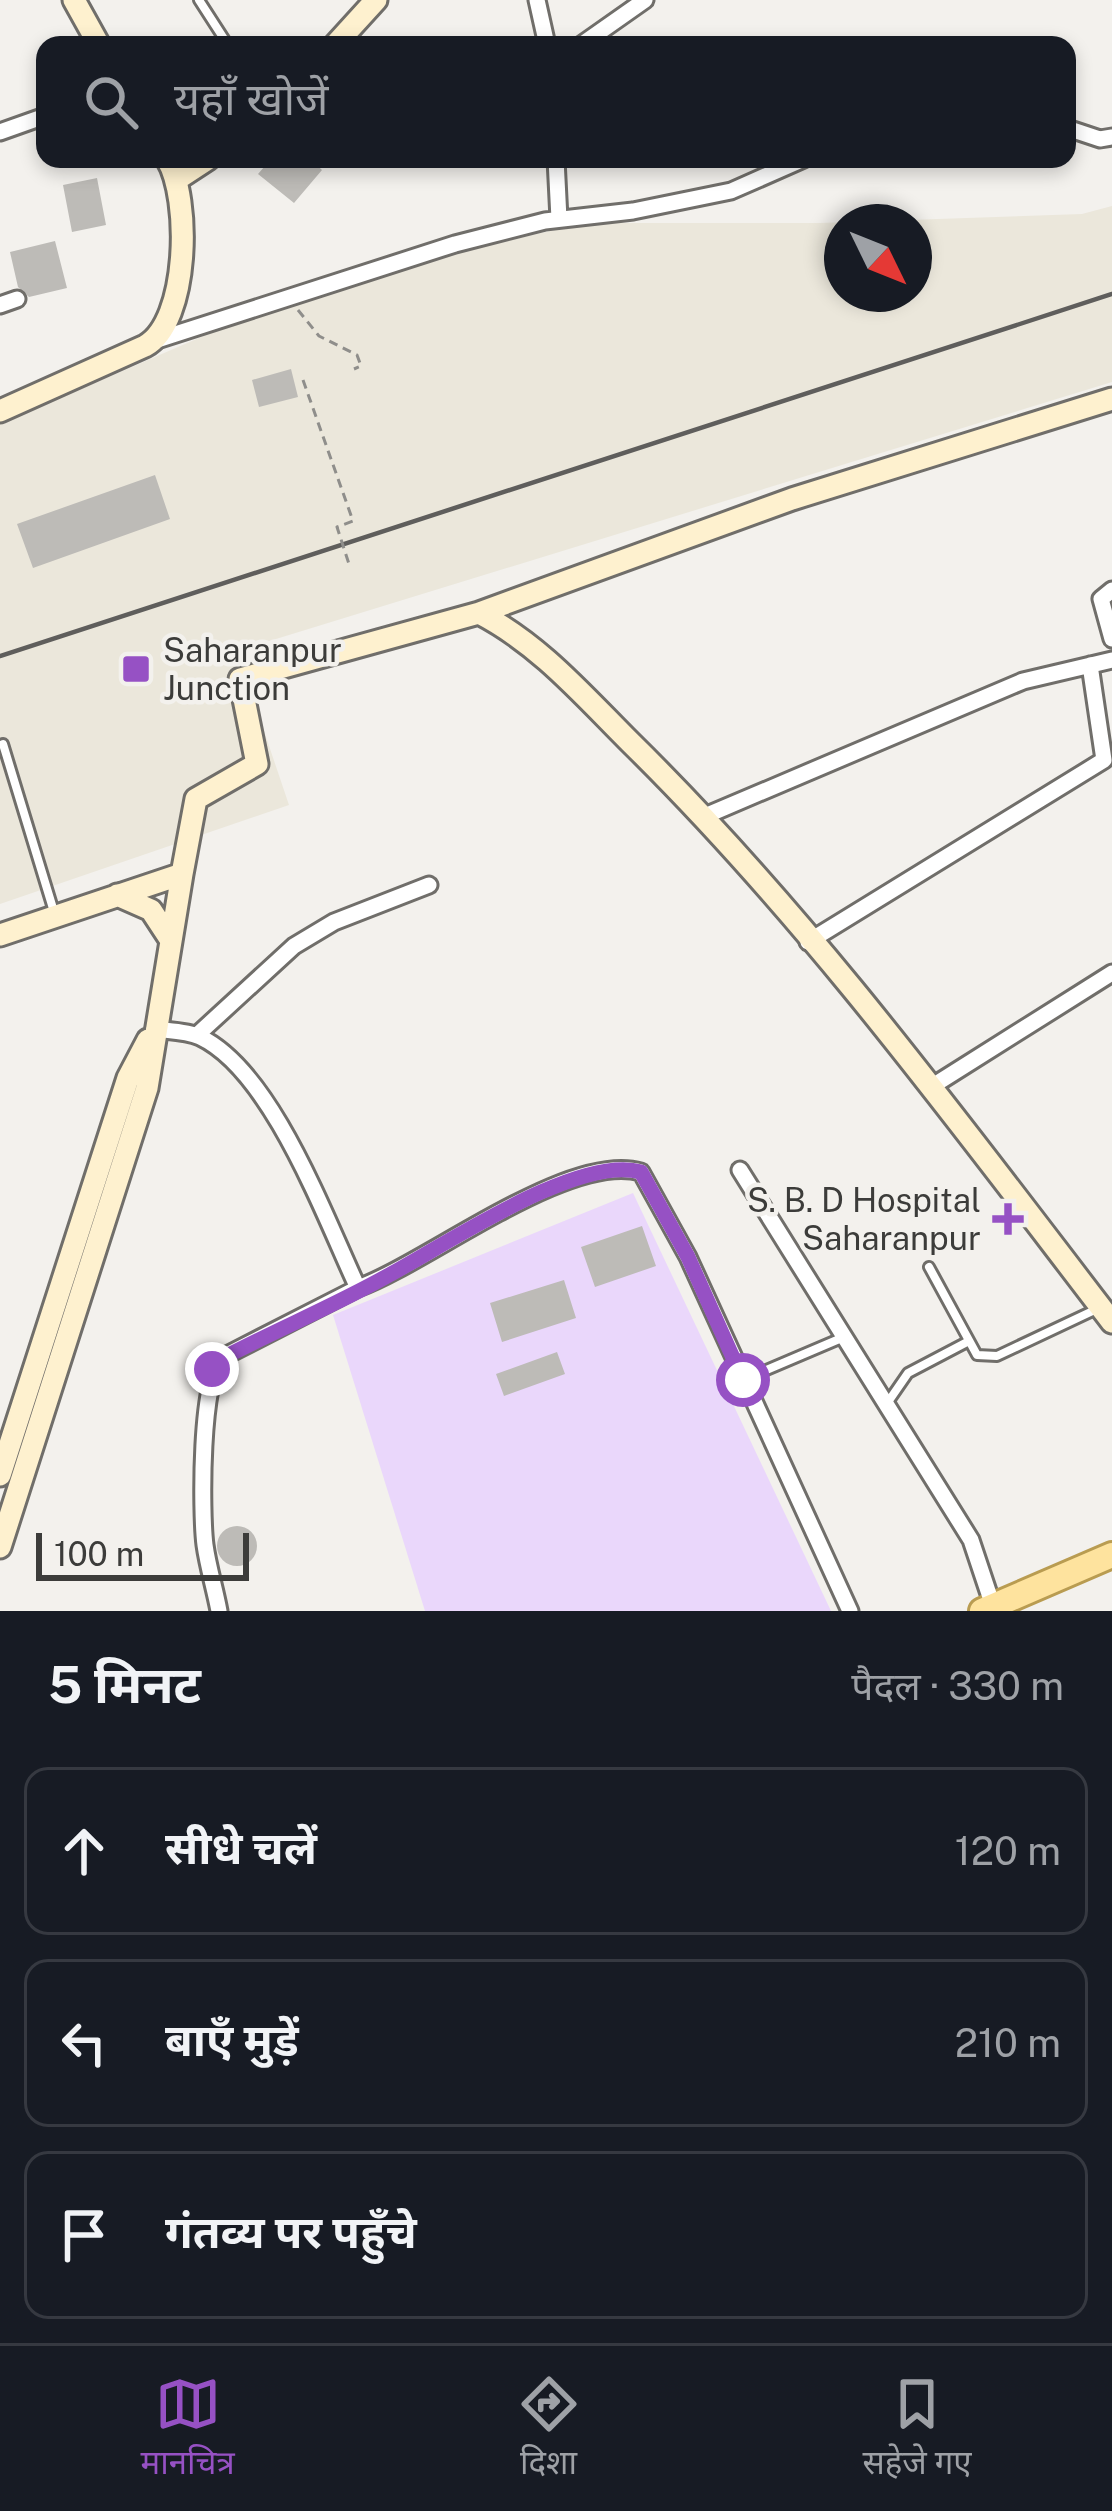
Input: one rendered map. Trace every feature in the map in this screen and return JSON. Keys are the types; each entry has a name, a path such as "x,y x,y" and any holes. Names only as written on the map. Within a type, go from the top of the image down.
{"main road":[{"path":"988,1609 1112,1556"},
{"path":"1021,1611 1112,1573"}],"street":[{"path":"74,0 94,36"},
{"path":"343,36 376,0"},
{"path":"537,0 545,36"},
{"path":"594,36 645,0"},
{"path":"0,133 36,119"},
{"path":"1076,130 1112,137"},
{"path":"557,168 560,219"},
{"path":"0,411 157,340 455,244 560,219 633,211 731,191 783,168"},
{"path":"157,340 175,305 181,237 173,169"},
{"path":"0,1547 140,1110 196,799 257,764 240,679 479,613 792,499 1112,399"},
{"path":"1112,590 1101,599 1112,639"},
{"path":"479,613 526,639 705,815 932,1087 1106,1315"},
{"path":"705,815 1023,681 1112,659"},
{"path":"808,942 1104,760 1090,665"},
{"path":"0,935 182,874"},
{"path":"197,1035 295,946 334,922 429,885"},
{"path":"117,896 151,910 170,940"},
{"path":"932,1087 1112,973"},
{"path":"154,1029 197,1035 230,1057 265,1103 358,1288"},
{"path":"0,1475 128,1078 154,1029"},
{"path":"220,1611 204,1540 203,1456 212,1369 223,1358 385,1278 490,1215 618,1165 641,1172 688,1257 850,1611"},
{"path":"740,1170 970,1540 988,1609"}],"lane":[{"path":"199,0 222,36"},
{"path":"3,744 56,916"},
{"path":"929,1267 977,1355 997,1356 1106,1315"},
{"path":"743,1380 844,1337"},
{"path":"888,1402 908,1373 970,1341"}],"path":[{"path":"295,296 301,320 319,336 357,355 361,366 354,369"},
{"path":"303,380 353,521 337,527 350,564"}],"shaded area":[{"path":"1112,206 1112,382 237,651 289,805 0,904 0,424 208,334 464,251 584,223 824,222 824,312 932,312 932,219 1082,214"},
{"path":"633,1193 831,1611 425,1611 333,1315"}],"building":[{"path":"263,168 322,170 294,203 258,174"},
{"path":"97,178 106,225 72,232 63,185"},
{"path":"55,241 67,288 29,297 18,287 10,252"},
{"path":"291,369 298,397 259,407 252,380"},
{"path":"155,475 170,519 33,568 17,524"},
{"path":"642,1226 656,1266 595,1287 581,1247"},
{"path":"564,1280 576,1318 502,1342 490,1303"},
{"path":"557,1352 565,1374 504,1396 496,1374"},
{"path":"237,1526 251,1532 257,1546 251,1560 237,1566 223,1560 217,1546 223,1532"}],"railway":[{"path":"0,656 1112,294"}],"place":[{"name":"Saharanpur Junction","path":"136,669"},
{"name":"S. B. D Hospital Saharanpur","path":"1008,1219"}],"route":[{"path":"212,1369 223,1358 385,1278 490,1215 618,1165 641,1172 688,1257 743,1380"}]}
